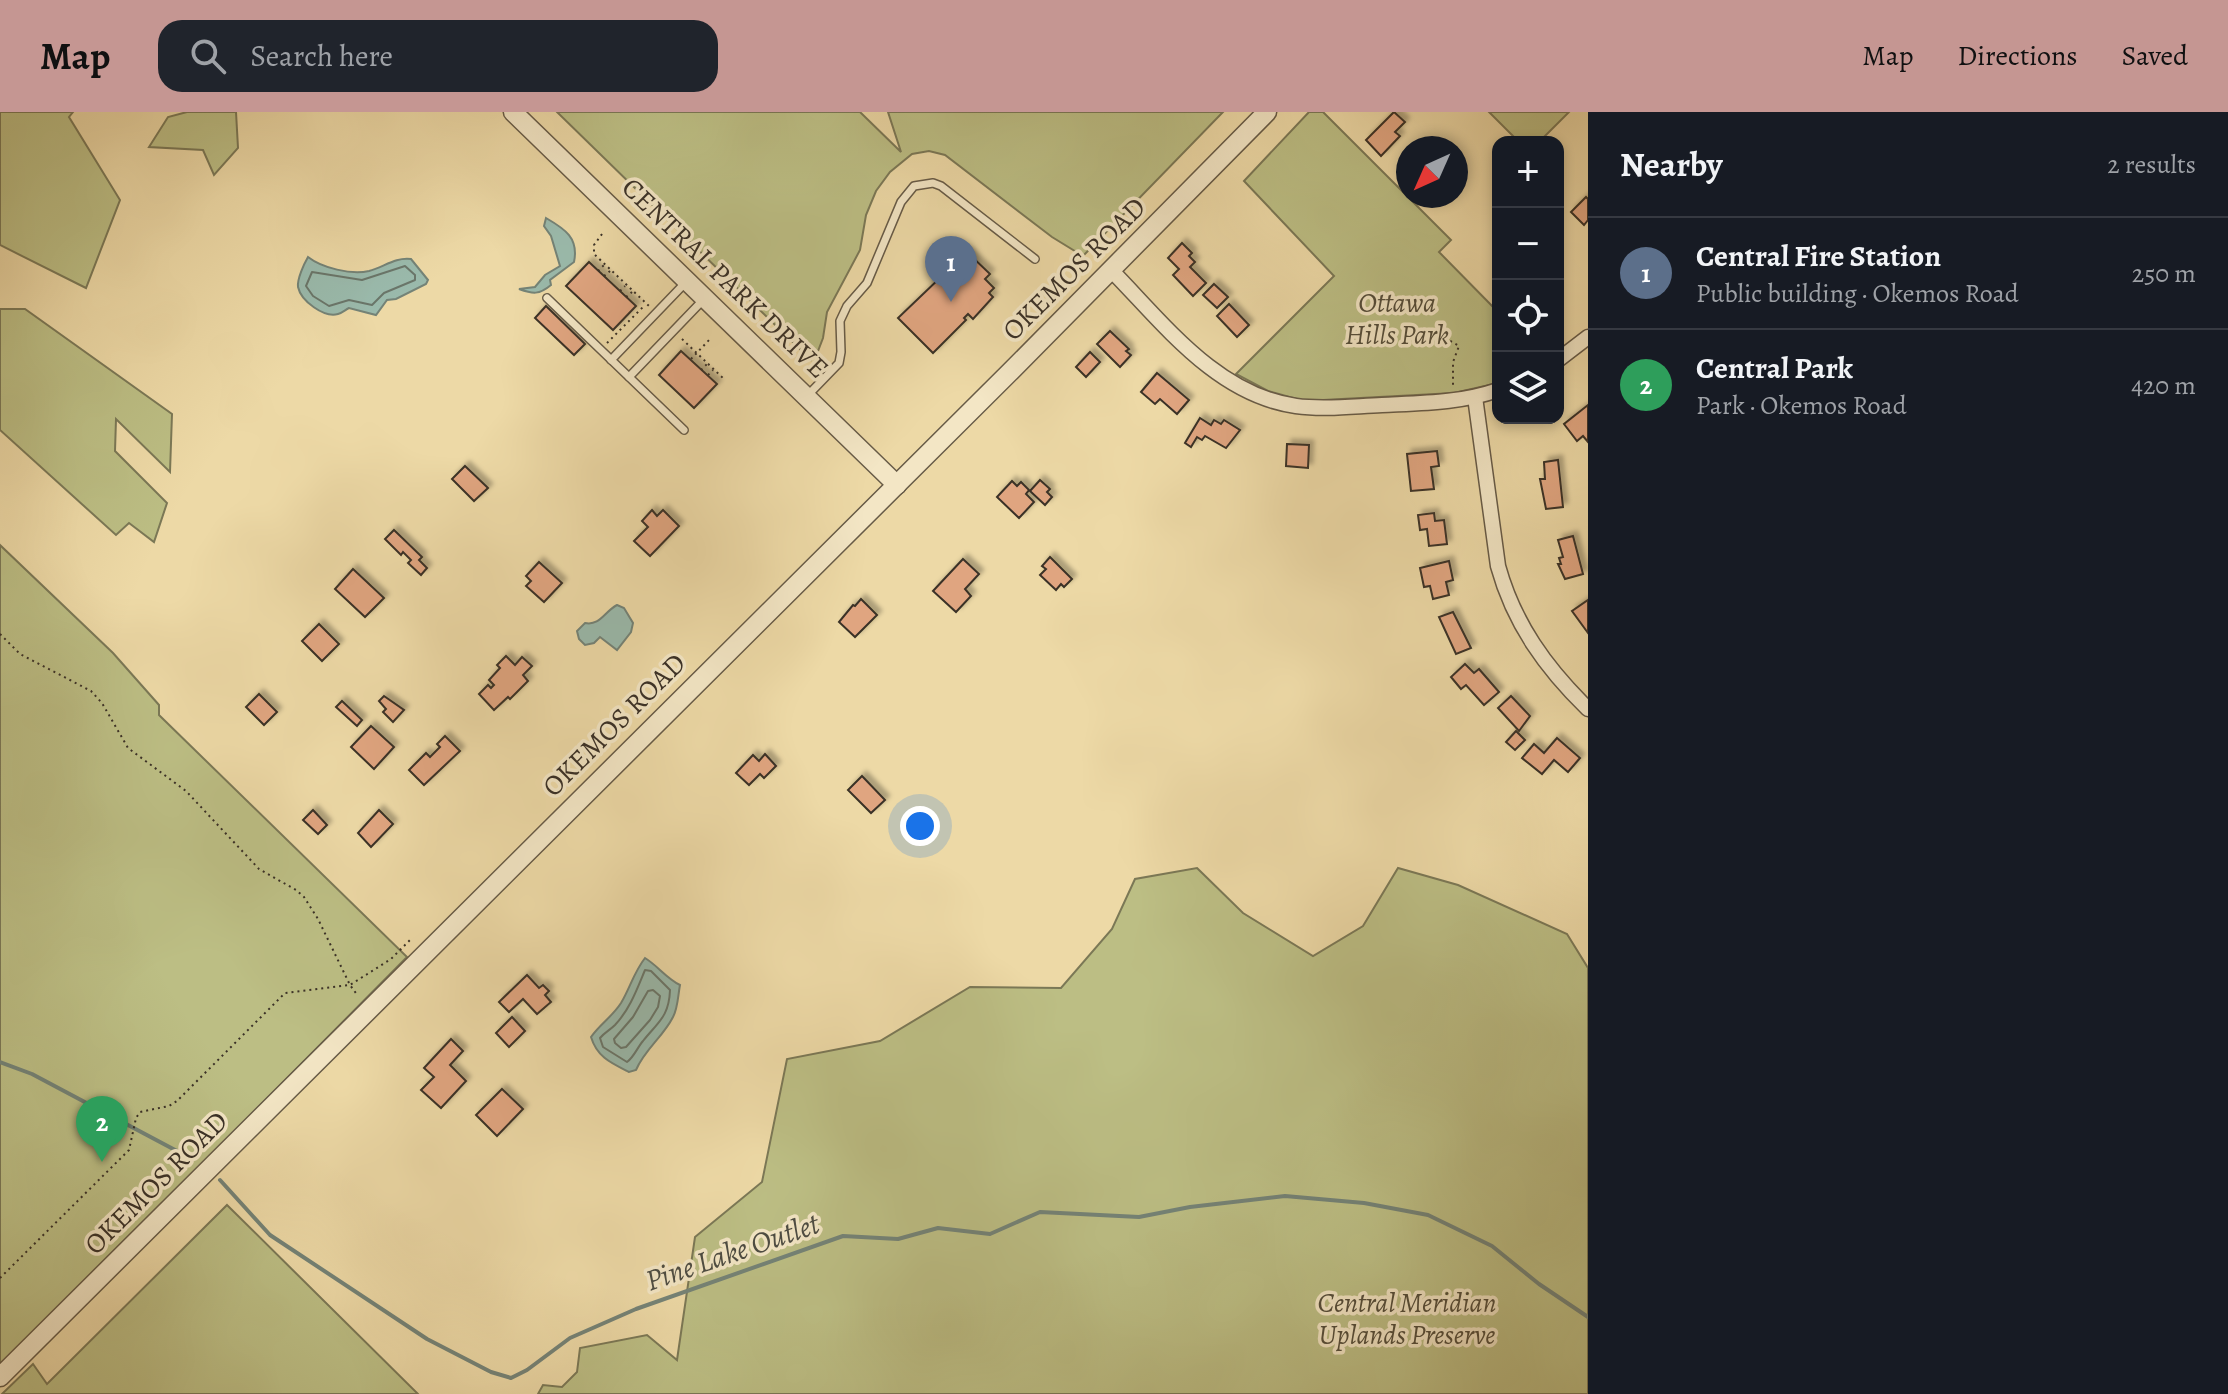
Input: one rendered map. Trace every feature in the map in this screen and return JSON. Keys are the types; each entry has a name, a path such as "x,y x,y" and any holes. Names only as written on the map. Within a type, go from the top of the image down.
{"street":[{"name":"CENTRAL PARK DRIVE","path":"513,112 897,485"},
{"name":"OKEMOS ROAD","path":"0,1377 1112,271 1267,112"},
{"path":"1112,271 1198,358 1237,385 1261,397 1300,407 1454,400 1492,392"},
{"path":"1564,355 1588,337"},
{"path":"1475,397 1503,587 1532,644 1588,709"}],"lane":[{"path":"806,397 839,363 840,321 847,306 867,283 901,202 914,186 933,183 941,186 1035,259"},
{"path":"611,360 687,281"},
{"path":"547,298 684,430"},
{"path":"629,377 705,298"}],"path":[{"path":"598,271 604,264"},
{"path":"604,276 610,270"},
{"path":"620,291 626,285"},
{"path":"626,297 633,291"},
{"path":"601,350 646,304"},
{"path":"691,359 711,338"},
{"path":"1445,338 1459,346 1453,362 1454,400"},
{"path":"701,370 708,363"},
{"path":"708,375 714,369"},
{"path":"0,634 20,654 91,691 102,703 128,748 186,791 259,869 304,897 350,985 369,1010"},
{"path":"0,1278 132,1146 136,1118 140,1112 169,1106 177,1101 285,993 350,985 391,959 411,939"},
{"path":"95,1175 99,1180"}],"green space":[{"path":"0,112 73,112 69,117 120,200 86,288 0,245"},
{"path":"187,112 236,112 238,148 214,175 203,150 149,147 168,117"},
{"path":"557,112 860,112 901,152 888,112 1223,112 1083,256 1052,237 945,155 929,151 912,154 890,172 876,191 866,215 860,250 827,312 823,338 811,360"},
{"name":"Ottawa Hills Park","path":"1309,112 1323,112 1396,185 1396,208 1419,208 1451,240 1439,252 1492,306 1492,384 1454,393 1304,401 1268,391 1236,374 1334,276 1244,181"},
{"path":"1489,112 1569,112 1545,136 1513,136"},
{"path":"0,309 25,309 172,414 170,472 116,419 115,451 167,503 154,542 129,523 116,535 0,430"},
{"path":"0,545 113,653 159,705 159,715 407,957 0,1368"},
{"name":"Central Meridian Uplands Preserve","path":"1197,868 1243,913 1313,956 1363,926 1398,868 1458,885 1567,934 1588,968 1588,1394 538,1394 543,1385 562,1387 577,1372 580,1348 647,1335 677,1360 695,1237 762,1182 787,1059 880,1041 970,987 1061,988 1112,929 1135,879"},
{"path":"227,1205 418,1394 2,1394 33,1364 47,1384"}],"water":[{"path":"546,218 569,235 574,247 574,262 550,280 551,285 547,288 536,293 528,292 519,289 535,287 545,275 560,266 551,236 544,226"},
{"path":"308,257 329,267 354,272 411,259 428,280 426,284 396,299 387,300 376,315 349,308 332,315 308,303 300,292 300,276"},
{"path":"617,605 624,608 633,623 631,632 617,650 600,637 594,643 585,645 577,631"},
{"path":"645,958 680,985 676,1010 669,1024 636,1070 629,1072 601,1054 591,1037 621,1003"}],"building":[{"path":"1394,112 1405,122 1395,132 1400,136 1396,136 1396,140 1381,156 1366,140"},
{"path":"1586,197 1588,220 1584,225 1571,212"},
{"path":"1182,243 1192,253 1189,256 1195,262 1190,267 1206,283 1193,296 1173,275 1179,269 1168,258"},
{"path":"967,252 990,274 985,279 994,288 989,293 993,297 973,319 968,314 964,318 966,320 933,353 898,318"},
{"path":"589,262 636,306 613,330 566,286"},
{"path":"1214,284 1228,297 1217,308 1203,295"},
{"path":"1229,304 1249,325 1237,337 1217,316"},
{"path":"546,306 585,344 574,355 535,318"},
{"path":"1110,331 1129,349 1126,351 1131,355 1120,367 1097,344"},
{"path":"681,351 717,384 694,408 659,375"},
{"path":"1090,352 1100,362 1086,377 1076,367"},
{"path":"1157,373 1189,400 1177,414 1160,399 1155,404 1141,392"},
{"path":"1588,405 1588,442 1583,436 1577,441 1564,424"},
{"path":"1200,418 1211,425 1214,420 1221,424 1224,420 1240,430 1226,448 1205,436 1202,440 1197,437 1191,447 1185,443"},
{"path":"1287,444 1309,445 1308,468 1286,466"},
{"path":"1437,451 1439,466 1431,467 1434,489 1411,491 1407,454"},
{"path":"1558,460 1563,507 1546,509 1540,479 1545,479 1544,462"},
{"path":"465,466 488,488 474,501 452,479"},
{"path":"1040,480 1050,489 1047,492 1052,497 1045,505 1030,491"},
{"path":"1012,481 1017,486 1021,482 1034,502 1019,518 997,497"},
{"path":"652,510 657,516 663,510 679,526 650,556 634,541 648,527 642,521"},
{"path":"1434,513 1435,521 1444,520 1447,544 1429,546 1427,529 1420,530 1418,515"},
{"path":"394,530 422,557 419,560 427,568 421,575 408,563 411,560 403,552 401,555 385,539"},
{"path":"1573,536 1583,574 1565,579 1558,564 1561,564 1559,558 1563,557 1558,540"},
{"path":"1050,557 1072,579 1056,590 1040,575 1046,569 1042,566"},
{"path":"963,559 979,574 965,589 971,596 956,612 933,591"},
{"path":"1449,561 1453,580 1446,582 1449,595 1433,599 1430,586 1424,587 1420,568"},
{"path":"539,562 562,583 544,602 526,586 531,581 526,576"},
{"path":"353,569 384,598 365,617 335,589"},
{"path":"861,599 877,615 855,637 839,622"},
{"path":"1588,600 1588,633 1572,611"},
{"path":"1453,612 1471,648 1456,654 1439,617"},
{"path":"319,624 339,644 322,661 302,641"},
{"path":"506,656 515,665 522,657 532,666 523,675 528,681 494,710 479,694 488,685 491,688 494,685 489,680"},
{"path":"1465,664 1474,673 1479,669 1499,692 1484,705 1466,685 1461,689 1451,677"},
{"path":"259,694 277,712 264,725 246,707"},
{"path":"384,696 404,710 393,722 383,712 386,709 379,701"},
{"path":"1511,696 1530,716 1519,731 1498,708"},
{"path":"342,701 362,720 357,726 336,707"},
{"path":"371,726 394,747 374,769 351,747"},
{"path":"1516,731 1525,740 1515,750 1506,742"},
{"path":"445,736 460,751 424,785 409,770 426,753 430,757"},
{"path":"1557,738 1580,758 1568,772 1554,760 1542,774 1522,758 1534,744 1544,753"},
{"path":"765,754 776,766 764,778 760,774 749,785 736,773 753,755 759,761"},
{"path":"862,776 885,800 871,813 848,790"},
{"path":"313,810 327,825 318,834 303,820"},
{"path":"379,810 393,824 371,847 358,833"},
{"path":"527,975 539,988 543,985 549,991 545,995 551,1002 537,1014 523,999 509,1012 499,1002"},
{"path":"512,1017 525,1031 509,1047 496,1033"},
{"path":"451,1039 463,1051 450,1065 466,1081 441,1108 421,1090 434,1077 424,1068"},
{"path":"502,1089 523,1109 497,1136 476,1115"}],"waterway":[{"name":"Pine Lake Outlet","path":"0,1062 32,1074 192,1159"},
{"name":"Pine Lake Outlet","path":"220,1180 270,1235 427,1339 491,1372 511,1378 570,1338 636,1309 843,1236 898,1239 938,1228 990,1234 1040,1212 1139,1217 1190,1207 1285,1196 1364,1203 1428,1215 1492,1246 1539,1284 1588,1317"}],"place":[{"name":"Central Fire Station","path":"951,302"},
{"name":"Central Park","path":"102,1162"}]}
